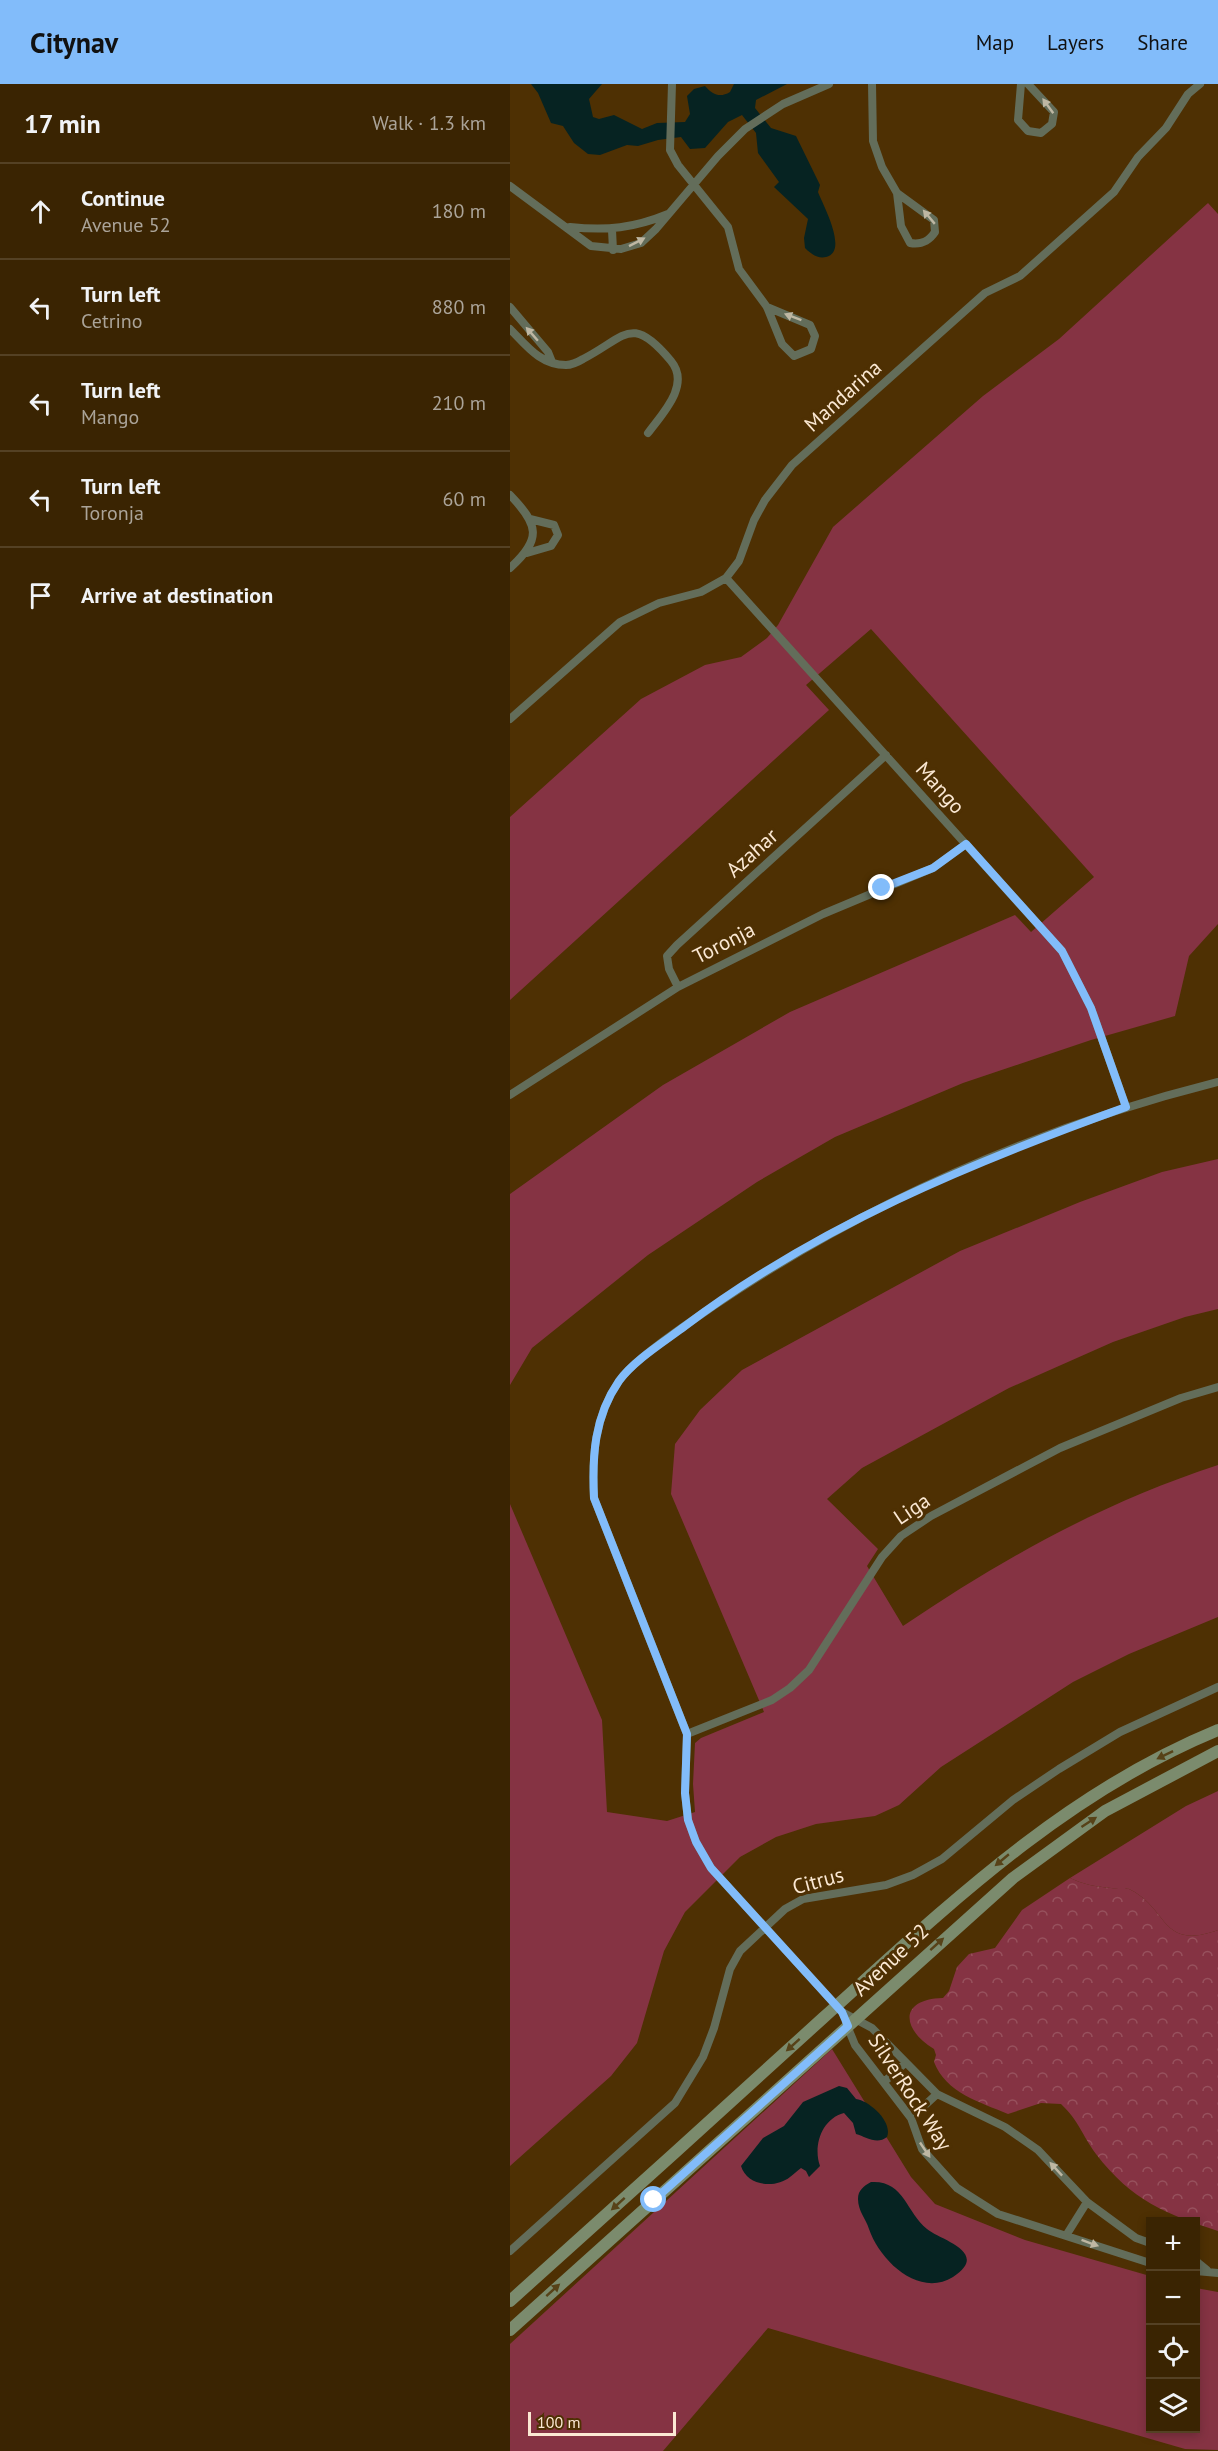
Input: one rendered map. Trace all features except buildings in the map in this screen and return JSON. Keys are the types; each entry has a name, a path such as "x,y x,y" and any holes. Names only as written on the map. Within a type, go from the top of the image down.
{"main road":[{"name":"Avenue 52","path":"510,2301 839,2009 970,1887 1047,1826 1150,1762 1218,1730"},
{"name":"Avenue 52","path":"510,2330 961,1923 1048,1850 1139,1791 1218,1751"}],"street":[{"path":"672,84 669,150 678,165 728,227 739,268 767,307 782,344 789,353 800,355 811,349 815,336 810,325 767,307"},
{"path":"510,186 591,246 613,250 641,243 670,213 718,156 748,126 765,114 828,84"},
{"path":"872,84 873,141 882,167 897,193 901,226 906,238 916,244 929,240 935,232 934,220 897,193"},
{"path":"1021,84 1018,120 1028,131 1041,133 1052,124 1054,112 1028,84"},
{"name":"Mandarina","path":"510,719 620,622 659,603 701,592 726,578 739,561 754,520 765,500 792,465 985,293 1020,276 1114,192 1138,157 1166,128 1188,94 1200,84"},
{"path":"567,227 612,230 642,224 670,213"},
{"path":"612,230 613,250"},
{"path":"510,307 548,352 552,362"},
{"path":"510,329 541,360 566,365 576,363 624,334 639,332 648,337 673,363 678,381 672,399 648,433"},
{"path":"510,495 530,519 533,534 532,544 527,553 510,568"},
{"path":"527,553 551,546 558,535 554,525 530,519"},
{"name":"Mango","path":"726,578 1062,951 1091,1008 1126,1107"},
{"name":"Azahar","path":"678,987 669,969 667,956 886,755"},
{"name":"Toronja","path":"510,1095 678,987 823,914 933,868 966,844"},
{"path":"687,1734 594,1498 592,1460 598,1422 619,1380 670,1338 750,1282 807,1246 886,1203 1015,1147 1126,1107 1218,1082"},
{"name":"Liga","path":"687,1734 772,1700 790,1688 809,1670 882,1557 901,1536 931,1516 1060,1448 1170,1402 1218,1387"},
{"name":"Citrus","path":"510,2251 675,2103 703,2057 714,2028 730,1969 740,1951 785,1909 803,1899 886,1885 913,1875 942,1859 1013,1800 1059,1769 1120,1732 1218,1687"},
{"name":"SilverRock Way","path":"687,1734 685,1793 688,1820 696,1842 711,1868 852,2023 872,2028 937,2094 1005,2127 1030,2145 1087,2202 1136,2238 1146,2242"},
{"name":"SilverRock Way","path":"852,2023 855,2045 884,2082 894,2100 910,2118 922,2149 957,2188 998,2214 1067,2234 1146,2262"},
{"path":"884,2082 905,2062"},
{"path":"910,2118 937,2094"},
{"path":"1067,2234 1087,2202"},
{"path":"1200,2264 1218,2273"},
{"path":"1200,2271 1208,2270"}],"green space":[{"path":"1208,203 1218,214 1218,924 1189,956 1175,1016 1091,1040 963,1083 835,1137 757,1182 648,1255 532,1348 510,1385 510,1194 663,1085 790,1012 1015,915 1031,932 1094,877 871,629 806,685 829,710 510,1000 510,817 641,699 705,665 741,657 767,638 778,625 833,527 983,396 1059,339"},
{"path":"1218,1159 1218,1309 1185,1317 1113,1342 1009,1388 862,1468 827,1499 878,1549 867,1566 903,1626 1016,1555 1055,1534 1134,1497 1218,1465 1218,1617 1129,1654 1073,1682 941,1767 899,1805 875,1816 816,1824 776,1837 740,1857 685,1912 664,1951 637,2043 611,2076 510,2166 510,1504 602,1720 607,1812 667,1821 695,1812 693,1784 695,1743 701,1738 764,1712 671,1494 675,1444 700,1410 742,1370 960,1251 1080,1202 1162,1172"},
{"path":"1218,1791 1218,1930 1199,1935 1185,1935 1167,1925 1152,1906 1129,1889 1095,1886 1070,1878 1186,1806"},
{"path":"1070,1878 1095,1886 1129,1889 1152,1906 1175,1931 1185,1935 1199,1935 1218,1930 1218,2231 1200,2224 1200,2217 1179,2217 1137,2195 1109,2170 1061,2104 1041,2103 1008,2114 965,2095 955,2089 939,2073 934,2062 936,2055 934,2049 915,2033 911,2024 912,2009 929,2000 943,1998 949,1991 957,1967 969,1954 995,1948 1022,1910"},
{"path":"832,2049 911,2177 935,2204 1025,2240 1146,2275 1146,2433 1200,2433 1200,2289 1218,2292 1218,2450 1185,2449 768,2328 663,2451 510,2451 510,2344"}],"water":[{"path":"531,84 602,84 589,99 593,117 599,119 614,115 642,129 657,123 685,122 690,114 687,96 694,89 705,86 711,92 720,95 730,92 734,84 787,84 756,100 755,108 771,128 796,136 820,185 818,192 835,238 832,253 826,257 820,257 805,248 804,238 808,219 774,187 779,182 758,153 756,133 742,115 728,122 705,148 690,149 681,137 638,146 627,145 600,155 588,154 574,143 563,126 551,123 538,93"},
{"path":"839,2086 847,2088 856,2099 868,2104 879,2113 887,2125 887,2137 875,2140 856,2134 853,2123 844,2113 836,2116 824,2127 818,2142 820,2166 809,2177 801,2168 784,2181 762,2184 744,2173 741,2166 763,2138 784,2126 803,2102"},
{"path":"871,2182 891,2186 904,2198 927,2229 959,2248 967,2260 963,2268 953,2277 940,2282 927,2283 902,2273 891,2264 874,2241 859,2207 859,2193"}],"route":[{"path":"654,2200 848,2026 842,2012 711,1868 696,1842 688,1820 685,1793 687,1734 594,1498 592,1460 598,1422 619,1380 650,1352 698,1316 807,1246 886,1203 1015,1147 1126,1107 1091,1008 1079,980 1062,951 966,844 933,868 882,888"}]}
